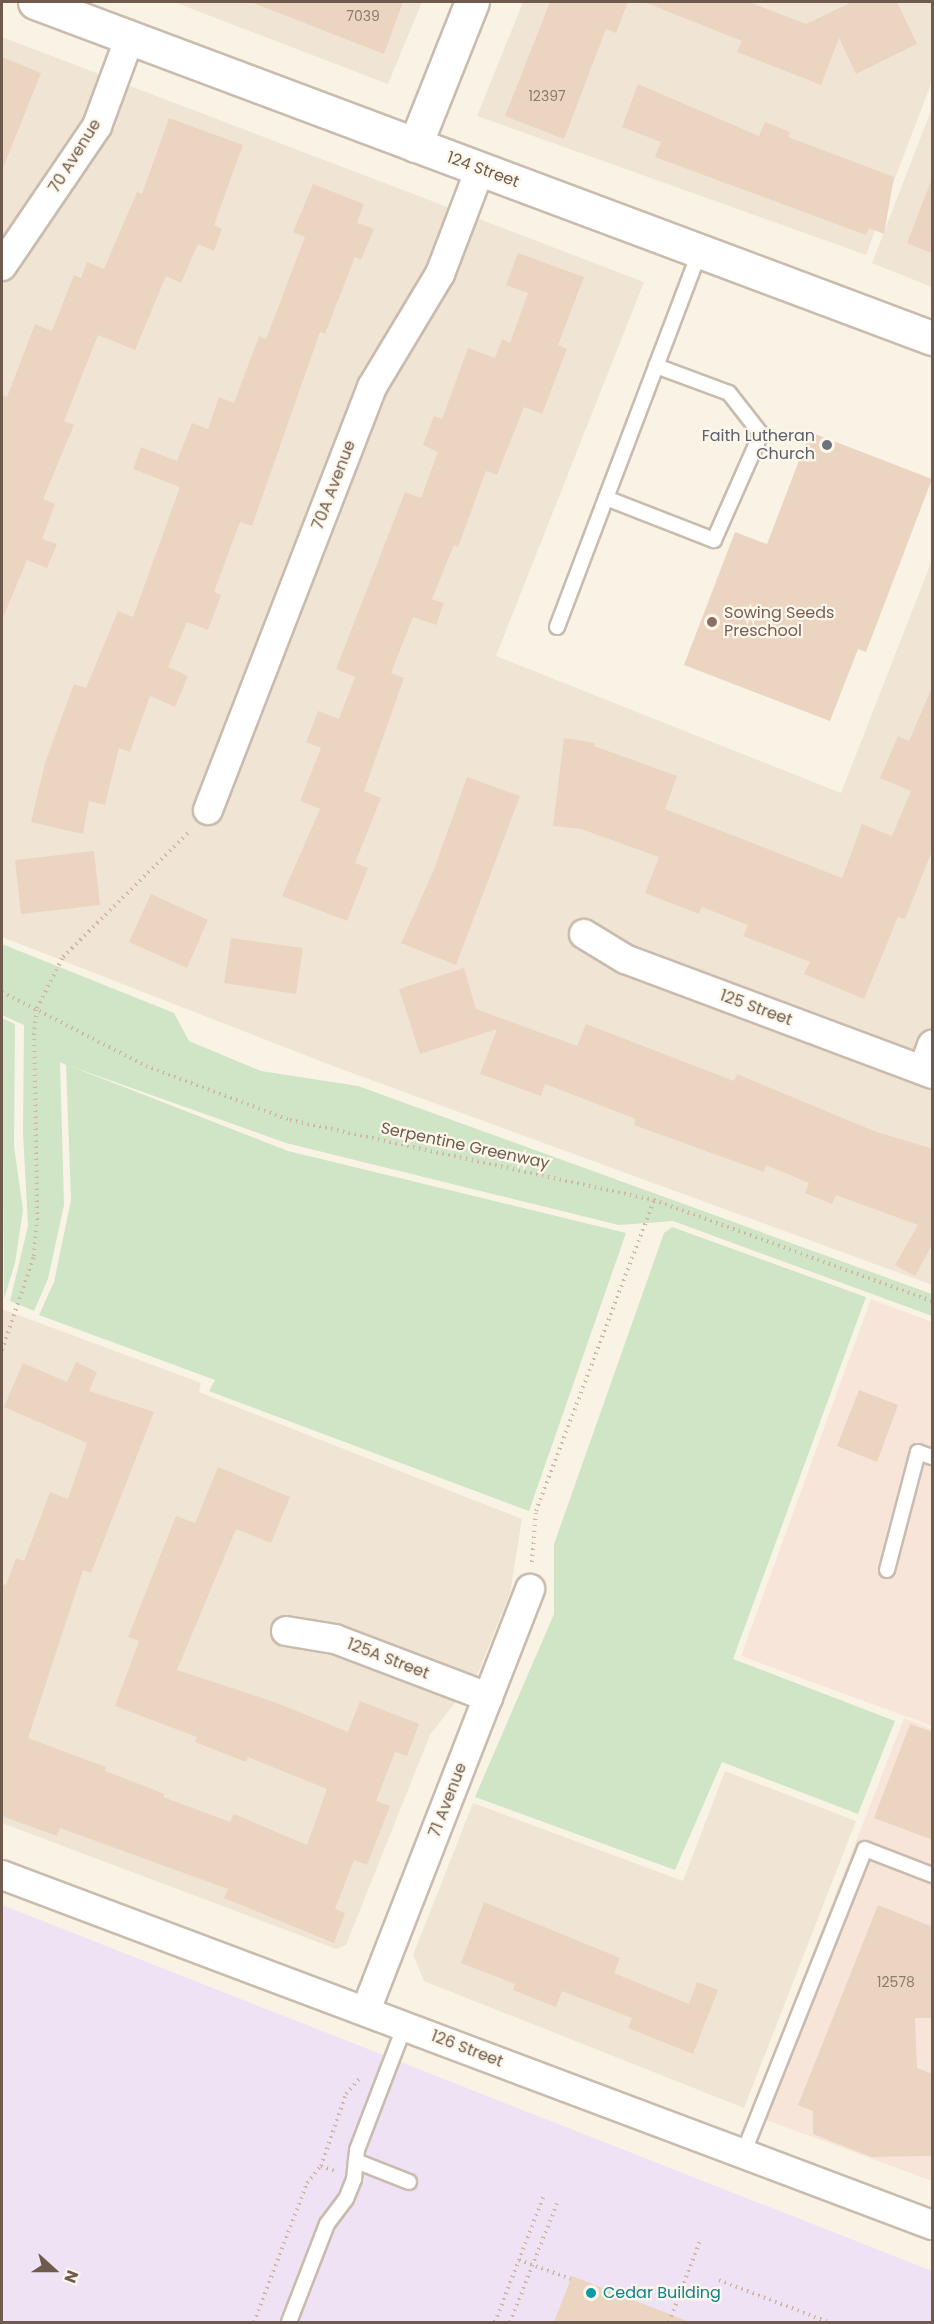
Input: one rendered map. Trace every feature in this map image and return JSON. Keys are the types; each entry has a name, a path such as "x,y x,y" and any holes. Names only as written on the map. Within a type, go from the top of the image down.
{"street":[{"name":"124 Street","path":"35,2 933,338"},
{"path":"415,145 472,2"},
{"name":"70 Avenue","path":"2,266 97,126 130,37"},
{"name":"70A Avenue","path":"208,810 372,387 440,274 480,169"},
{"name":"125 Street","path":"584,934 625,959 929,1063"},
{"name":"71 Avenue","path":"366,2010 530,1589"},
{"name":"125A Street","path":"286,1631 335,1639 488,1697"},
{"name":"126 Street","path":"2,1875 933,2225"}],"lane":[{"path":"557,627 700,251"},
{"path":"606,498 714,540 761,434 729,393 656,366"},
{"path":"887,1570 918,1452 933,1457"},
{"path":"743,2154 865,1849 933,1875"},
{"path":"289,2322 327,2224 346,2199 356,2161 405,2025"},
{"path":"356,2161 409,2182"}],"path":[{"path":"2,1350 34,1256 38,1220 34,1035 37,1008 63,957 171,854 208,810"},
{"name":"Serpentine Greenway","path":"2,992 146,1066 290,1120 654,1200 933,1301"},
{"path":"530,1589 536,1510 654,1200"},
{"path":"254,2322 307,2183 321,2166 346,2094 369,2069"},
{"path":"495,2322 544,2195"},
{"path":"510,2322 558,2201"},
{"path":"669,2322 701,2238"},
{"path":"519,2260 571,2279"},
{"path":"719,2280 828,2322"}],"shaded area":[{"path":"174,2 422,2 388,84"},
{"path":"523,2 932,2 932,81 866,255 477,116"},
{"path":"2,37 644,282 496,656 841,793 932,560 932,1285 333,1066 2,937"},
{"path":"932,108 932,287 872,263"},
{"path":"871,1299 932,1322 932,1726 741,1656"},
{"path":"2,1309 201,1383 199,1392 522,1519 510,1593 478,1673 430,1735 346,1945 336,1949 2,1823"},
{"path":"904,1718 932,1729 932,2181 750,2114"},
{"path":"725,1771 856,1821 744,2108 424,1981 413,1955 473,1803 683,1881"},
{"path":"2,1905 932,2271 932,2322 2,2322"}],"green space":[{"path":"2,944 174,1013 189,1041 261,1071 358,1086 932,1294 932,1316 673,1221 619,1225 286,1143 70,1066 288,1151 626,1233 529,1511 209,1391 215,1380 39,1315 54,1282 71,1200 66,1065 60,1062 64,1205 48,1279 34,1311 10,1301 28,1226 23,1133 24,1025 2,1015"},
{"path":"2,1018 15,1024 14,1146 23,1210 15,1263 4,1299"},
{"path":"672,1227 866,1297 733,1659 895,1721 858,1814 722,1762 675,1870 475,1797 554,1614 554,1544 664,1233"}],"building":[{"path":"251,2 403,2 384,54"},
{"path":"550,2 628,2 616,33 606,29 564,139 505,116"},
{"path":"644,2 749,2 806,24 852,2 897,2 917,44 856,74 839,38 821,85 737,52 742,41"},
{"path":"2,57 41,73 3,168 2,167"},
{"path":"638,84 759,136 765,122 790,132 788,137 894,177 884,234 869,228 866,235 655,157 661,142 622,127"},
{"path":"169,118 243,145 214,225 222,229 214,251 198,244 181,283 166,276 135,350 98,335 64,421 74,425 43,499 55,504 42,539 57,544 47,568 27,560 2,620 2,395 7,397 35,324 52,331 74,275 81,278 87,262 104,269 137,192 142,194"},
{"path":"931,181 933,182 933,254 907,243"},
{"path":"313,184 364,204 357,223 374,229 361,260 355,257 325,334 320,332 252,526 240,522 214,592 221,595 208,630 187,622 168,667 188,676 175,707 150,696 130,752 119,748 105,805 89,801 83,834 31,822 45,763 74,684 86,688 118,611 133,617 180,487 133,469 141,447 177,461 192,423 208,429 219,397 234,403 259,336 266,339 305,237 293,232"},
{"path":"518,253 584,277 558,345 567,349 542,414 524,407 497,475 486,471 458,547 454,545 432,599 444,603 436,625 413,617 391,673 404,678 364,791 381,798 355,863 368,868 347,921 282,896 320,809 300,801 321,748 306,742 318,711 339,719 355,677 336,669 405,492 421,498 438,452 423,445 434,416 442,419 468,348 495,358 502,339 510,343 528,293 506,285"},
{"path":"810,432 932,479 866,652 858,649 830,721 684,665 735,532 767,544"},
{"path":"933,685 933,848 905,919 898,917 864,999 804,974 810,962 743,936 748,925 702,907 699,914 645,893 659,857 581,829 553,826 564,738 595,743 594,746 677,776 665,809 842,878 862,824 892,836 911,791 880,778 898,736 909,741"},
{"path":"467,777 520,796 456,965 401,943 433,872"},
{"path":"94,851 100,905 21,914 15,860"},
{"path":"151,894 208,920 187,968 129,942"},
{"path":"231,938 303,948 296,994 224,983"},
{"path":"464,968 476,1009 577,1046 586,1024 734,1081 737,1074 874,1131 933,1149 933,1243 915,1276 895,1265 918,1225 836,1195 832,1204 805,1193 809,1183 766,1165 764,1172 634,1125 636,1119 545,1084 541,1096 480,1074 497,1029 420,1054 399,989"},
{"path":"76,1362 97,1372 89,1391 154,1412 91,1573 83,1570 28,1738 106,1767 105,1771 165,1794 163,1797 230,1822 234,1814 307,1845 327,1789 248,1757 246,1762 195,1742 197,1737 115,1706 139,1641 128,1637 176,1516 195,1523 218,1467 290,1497 271,1543 236,1529 177,1670 277,1703 348,1732 360,1701 419,1724 407,1756 395,1752 376,1801 390,1806 367,1865 354,1860 335,1909 345,1913 334,1943 224,1898 228,1889 60,1828 57,1836 2,1816 2,1584 6,1585 16,1558 24,1561 50,1492 68,1499 87,1443 4,1407 23,1363 67,1382"},
{"path":"859,1390 898,1405 877,1462 837,1446"},
{"path":"910,1724 933,1732 933,1840 874,1818"},
{"path":"484,1902 620,1958 614,1973 689,2004 697,1982 718,1990 693,2054 628,2028 632,2018 562,1991 556,2007 513,1990 515,1984 461,1963"},
{"path":"878,1905 933,1927 933,2018 915,2018 917,2068 933,2074 933,2156 871,2157 813,2134 813,2111 798,2105"},
{"name":"Cedar Building","path":"572,2276 687,2321 687,2322 554,2322"}],"place":[{"name":"Faith Lutheran Church","path":"827,445"},
{"name":"Sowing Seeds Preschool","path":"712,622"},
{"name":"Cedar Building","path":"591,2293"}]}
